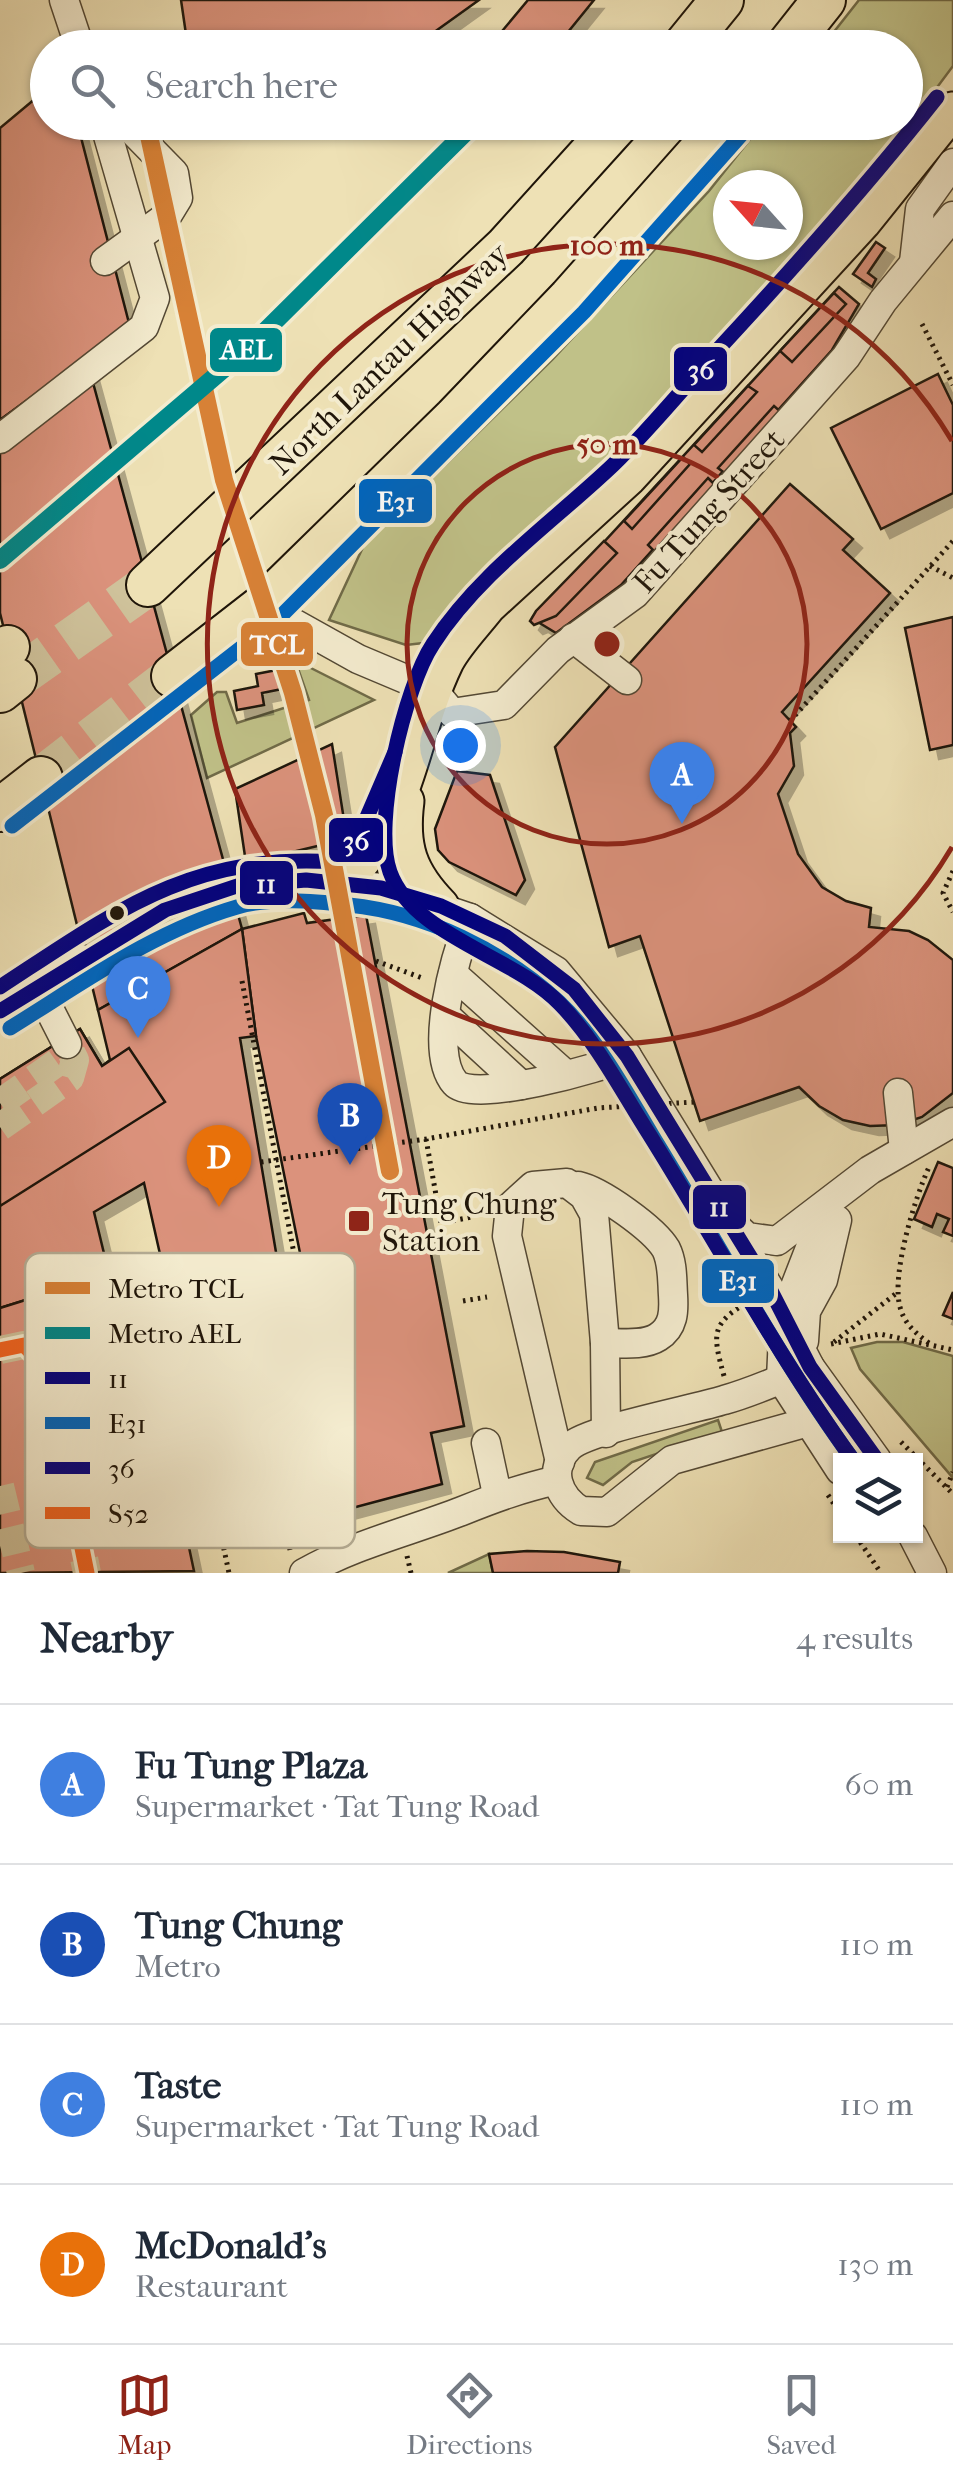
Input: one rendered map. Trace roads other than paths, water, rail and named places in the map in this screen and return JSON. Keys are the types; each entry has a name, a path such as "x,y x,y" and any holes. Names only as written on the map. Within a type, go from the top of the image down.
{"highway":[{"path":"698,30 722,0"},
{"path":"800,30 824,0"},
{"name":"North Lantau Highway","path":"145,573 262,481 506,247 603,140"},
{"path":"173,676 263,606 570,298 710,140"},
{"path":"0,810 40,778"}],"main road":[{"path":"343,882 375,849 411,766 448,657 488,606 630,477 863,222 953,110"},
{"path":"411,766 404,850 422,886 456,912"}],"street":[{"path":"64,0 74,30"},
{"path":"0,438 144,327 156,298 109,140"},
{"path":"105,261 166,216 178,198 174,173 142,140"},
{"path":"914,262 920,209 953,163"},
{"name":"Fu Tung Street","path":"434,691 452,713 504,705 573,638 635,594 846,358 914,262 953,216"},
{"path":"263,606 358,658 434,691"},
{"path":"573,638 626,680"},
{"path":"236,886 343,882 381,888 456,912 556,971 627,1056 726,1216 810,1367 871,1453"},
{"path":"456,912 444,1049 458,1086 475,1091 521,1085 627,1056"},
{"path":"0,1012 81,960"},
{"path":"453,974 565,1074"},
{"path":"38,987 67,1044"},
{"path":"446,1016 521,1085"},
{"path":"898,1093 904,1150"},
{"path":"726,1216 746,1237 766,1242 777,1240 826,1208 870,1170 953,1122"},
{"path":"808,1422 810,1367 803,1333 806,1311 824,1280 839,1208 870,1170"},
{"path":"604,1343 641,1342 657,1338 669,1327 674,1312 670,1261 658,1240 608,1199 567,1184 546,1182 522,1192 510,1207 507,1226 558,1471 570,1504 581,1511 608,1512 672,1460 808,1422"},
{"path":"567,1184 584,1196 594,1214 606,1433"},
{"path":"826,1208 784,1316 781,1379 808,1422 832,1480"},
{"path":"355,1547 461,1511 558,1471 572,1445 720,1402 810,1367"},
{"path":"486,1444 497,1494"},
{"path":"906,1543 928,1567"},
{"path":"916,1543 928,1567"},
{"path":"297,1563 352,1548"}],"tunnel":[{"path":"15,679 148,585"},
{"path":"41,778 173,676"},
{"path":"81,959 165,910 237,886"},
{"path":"0,1127 70,1078 75,1060 67,1044"},
{"path":"0,1103 72,1052"},
{"path":"0,1350 25,1346"},
{"path":"0,1486 21,1573"},
{"path":"82,1548 87,1573"}],"metro line":[{"name":"TCL","path":"150,140 224,480 293,693 324,815 390,1171"},
{"name":"AEL","path":"0,560 246,350 458,140"}],"place":[{"name":"Fu Tung Plaza","path":"682,824"},
{"name":"Taste","path":"138,1038"},
{"name":"Tung Chung","path":"350,1165"},
{"name":"McDonald's","path":"219,1207"},
{"name":"Tung Chung Station","path":"359,1221"}]}
